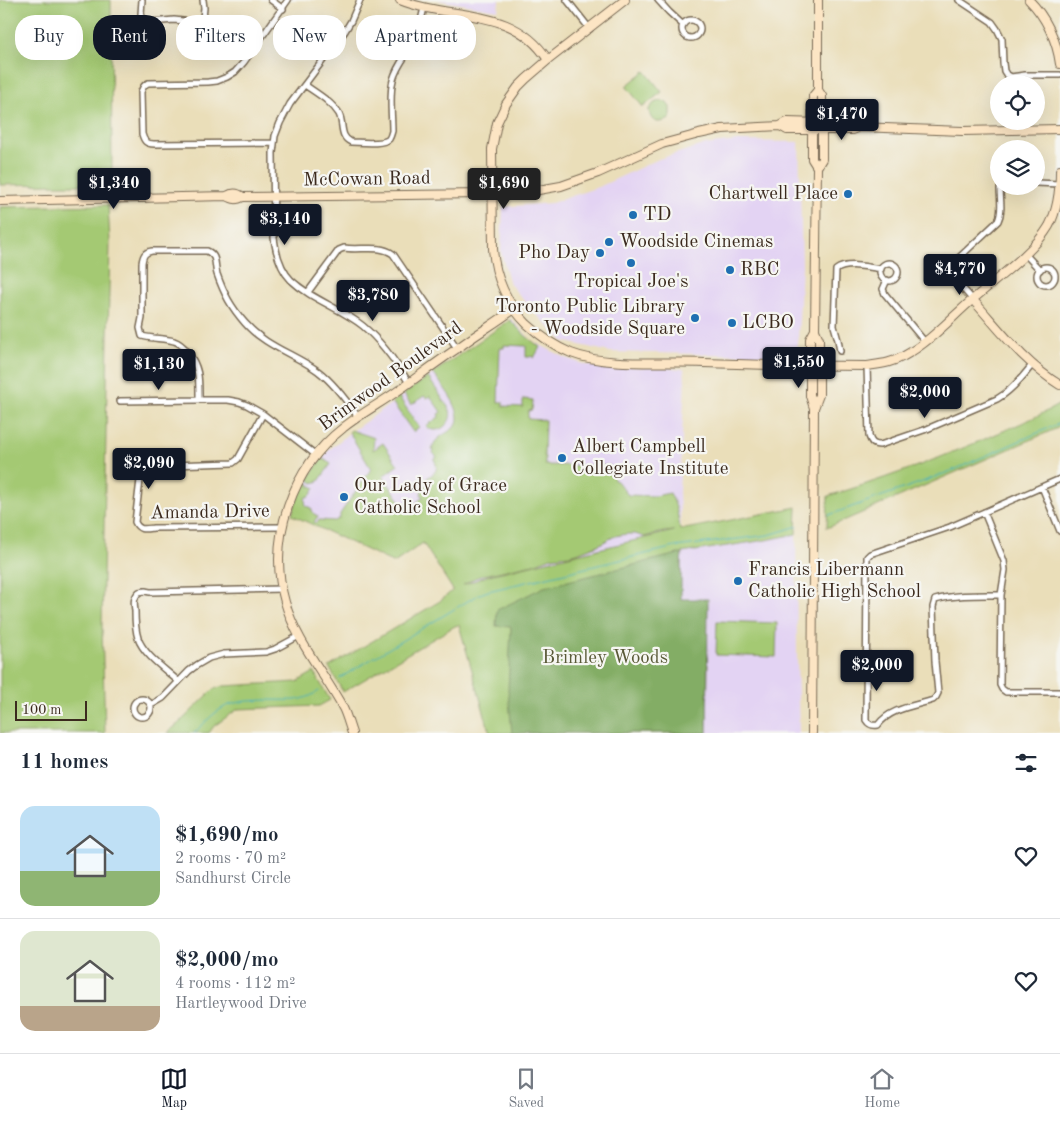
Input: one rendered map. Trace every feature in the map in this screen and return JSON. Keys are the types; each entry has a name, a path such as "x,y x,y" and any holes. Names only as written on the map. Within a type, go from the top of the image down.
{"main road":[{"path":"400,0 424,8 505,23 536,44 548,60"},
{"path":"625,0 548,60 518,87 506,104 497,123 492,149 494,260 504,292 518,315 534,331 547,341 570,353 598,359 640,362 867,366 894,361 925,342 1039,240 1049,226 1057,206 1060,170"},
{"path":"814,408 819,395 819,339 815,330 817,167 822,159 822,96 818,90 818,0"},
{"path":"1029,0 1056,34 1060,64"},
{"path":"817,167 812,159 813,96 818,90"},
{"name":"McCowan Road","path":"0,201 227,196 231,193 238,193 243,197 492,194 533,191 561,186 598,174 662,144 699,134 734,128 780,126 787,130 813,126 852,124 859,128 962,131 1060,130"},
{"path":"973,300 1004,337 1032,365 1060,385"},
{"name":"Brimwood Boulevard","path":"352,733 344,710 299,636 289,615 282,590 279,551 282,527 291,496 305,470 316,455 342,428 514,309"},
{"path":"812,733 814,408 810,396 810,339 815,330"}],"street":[{"path":"142,0 141,14 145,21 174,20 192,22 200,21 203,18 203,0"},
{"path":"271,0 283,9"},
{"path":"274,143 149,144 143,140 142,134 141,92 145,84 148,83 217,81 235,72 288,0"},
{"path":"360,0 351,21 285,112 280,123 274,143 274,238 280,264 290,280 364,327 386,348 409,383"},
{"path":"567,0 590,29"},
{"path":"658,0 682,24"},
{"path":"959,0 992,22 997,28 1002,39 1003,63 1006,74 1011,76 1060,76"},
{"path":"305,84 329,102 338,112 344,136 347,140 351,142 383,142 388,140 392,131 392,82 400,62 414,42 424,8"},
{"path":"1045,183 1060,184"},
{"path":"973,300 950,274 948,266 998,221 1001,210 1000,195"},
{"path":"308,292 338,250 344,248 389,252 393,254 457,348"},
{"path":"200,400 196,363 185,349 176,341 142,336 140,332 142,318 142,256 147,252 207,251 213,254 223,292 234,310 247,325 262,338 326,378 340,393 358,418"},
{"path":"1025,254 1040,270"},
{"path":"888,263 893,264 897,268 898,273 895,279 890,281 884,279 881,275 881,269 888,263"},
{"path":"840,351 834,326 836,270 844,265 881,269"},
{"path":"887,280 883,290 885,294 925,342"},
{"path":"867,366 869,436 871,442 875,445 880,445 927,429 997,399 1011,390 1032,365"},
{"path":"120,401 228,400 239,402 263,414 316,455"},
{"name":"Amanda Drive","path":"263,414 238,459 233,463 171,465 153,463 146,466 140,480 135,522 141,529 282,527"},
{"path":"1001,595 964,596 935,600 933,607 938,693 936,697 933,700 891,713 878,725 872,726 869,724 866,720 867,557 870,554 950,526 1060,479"},
{"path":"1042,487 1060,531"},
{"path":"984,512 1004,561 1005,570 1001,595 1000,684 1002,689 1006,692 1060,692"},
{"path":"178,681 145,650 138,639 134,599 139,592 282,590"},
{"path":"151,705 163,698 178,681 197,665 210,658 224,654 266,652 299,636"}],"shaded area":[{"path":"437,0 499,0 498,10"},
{"path":"738,141 799,142 802,265 797,356 610,352 563,341 530,308 510,284 501,252 503,207 552,203 601,186 659,159 704,145"},
{"name":"Albert Campbell Collegiate Institute","path":"511,319 532,341 566,358 586,365 684,369 679,492 681,530 489,575 453,590 423,543 394,563 294,516 297,499 315,468 328,451 348,434"},
{"name":"Francis Libermann Catholic High School","path":"796,534 799,733 707,733 708,600 681,599 682,553"}],"green space":[{"path":"0,0 111,0 111,15 93,15 93,60 111,60 112,182 81,183 80,185 0,185"},
{"path":"645,71 662,92 643,107 626,86"},
{"path":"659,101 666,102 670,107 670,119 656,122 651,118 649,109 654,103"},
{"path":"108,205 110,242 102,626 105,733 0,733 0,207"},
{"path":"510,320 540,347 534,358 531,356 526,357 526,346 504,345 504,348 500,348 498,402 503,402 503,406 523,407 523,399 533,400 532,410 528,411 528,419 545,420 545,465 610,466 613,469 614,480 617,481 628,495 654,496 670,493 677,511 680,530 797,507 796,534 682,553 680,664 708,664 707,733 490,733 459,625 343,692 329,667 440,601 453,590 423,543 394,563 292,515 297,499 306,482 310,484 309,486 315,488 305,500 306,506 311,508 314,514 318,516 314,522 317,523 319,520 335,521 340,518 340,514 371,469 349,432 351,430 374,438 373,450 383,443 398,465 383,476 403,505 405,504 409,509 414,505 412,500 415,506 410,511 418,508 416,503 423,497 420,488 429,482 427,478 436,468 434,459 437,457 433,453 434,450 432,450 434,444 456,425 458,419 455,405 433,373","holes":["674,531 489,575 463,585 484,575 533,564 552,557 577,553 615,536 635,534 644,537"]},
{"path":"428,377 450,410 451,415 447,424 435,430 426,426 439,417 438,414 441,412 430,396 427,398 424,396 411,405 404,394"},
{"path":"399,397 419,427 413,432 392,402"},
{"path":"1060,404 1060,427 827,528 828,496 885,478 980,441"},
{"path":"322,458 331,464 319,481 313,483 308,479"},
{"name":"Brimley Woods","path":"682,553 681,599 708,599 707,733 512,733 508,690 511,627 496,626 497,610 544,587"},
{"path":"717,621 777,623 776,657 716,655"},
{"path":"314,672 330,700 319,706 238,709 214,726 209,733 167,733 214,689 223,686 297,682"}],"waterway":[{"path":"829,515 956,469 1060,423"},
{"path":"340,678 466,602 488,591 675,547 769,535 798,526"},
{"path":"194,733 214,714 228,705 257,700 299,700 319,691"}],"place":[{"name":"Chartwell Place","path":"848,194"},
{"name":"TD","path":"633,215"},
{"name":"Woodside Cinemas","path":"609,242"},
{"name":"Pho Day","path":"600,253"},
{"name":"Tropical Joe's","path":"631,263"},
{"name":"RBC","path":"730,270"},
{"name":"Toronto Public Library - Woodside Square","path":"695,318"},
{"name":"LCBO","path":"732,323"},
{"name":"Albert Campbell Collegiate Institute","path":"562,458"},
{"name":"Our Lady of Grace Catholic School","path":"344,497"},
{"name":"Francis Libermann Catholic High School","path":"738,581"}]}
